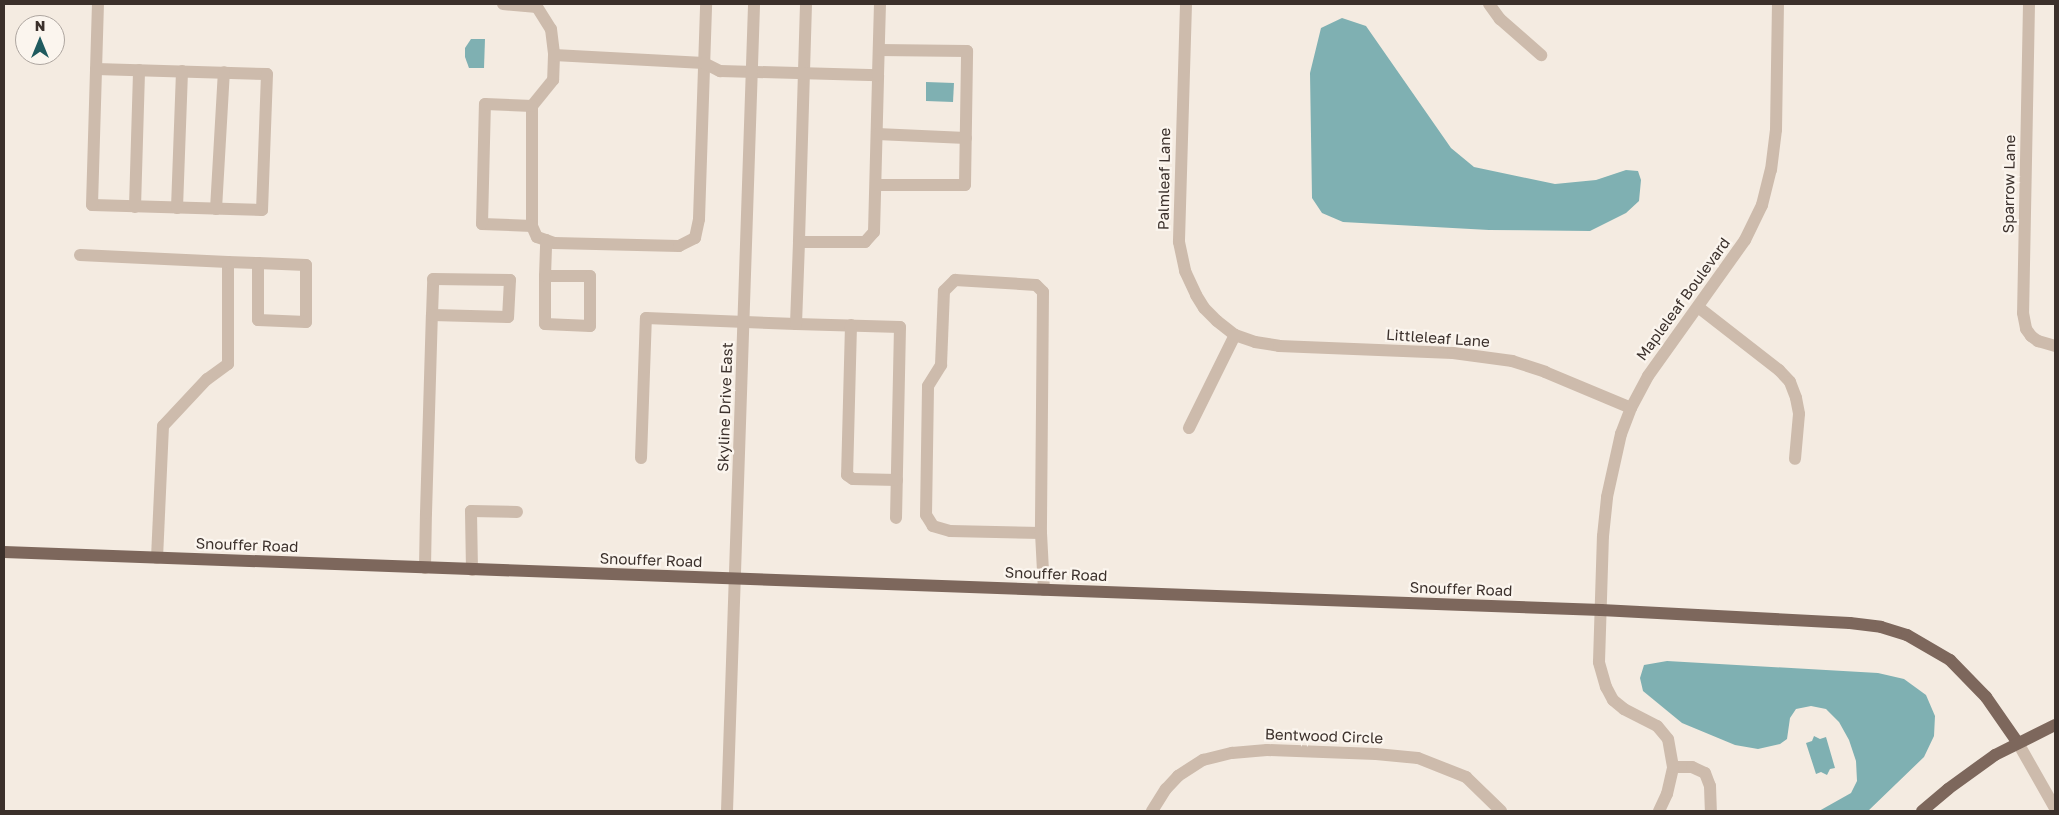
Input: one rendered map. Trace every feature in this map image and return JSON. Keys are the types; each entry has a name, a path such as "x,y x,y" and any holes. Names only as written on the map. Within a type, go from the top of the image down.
{"main road":[{"name":"Snouffer Road","path":"4,552 1601,610 1850,623 1881,627 1907,635 1950,660 1969,678 2018,743"},
{"path":"1922,811 1969,773 2018,743 2055,724"}],"street":[{"path":"96,69 267,74 262,210 92,205 96,69 98,4"},
{"path":"503,4 537,5 551,29 554,55 553,80 532,106 532,226 537,237 554,243 679,246 696,238 699,219 706,4"},
{"name":"Skyline Drive East","path":"727,811 754,4"},
{"path":"796,324 806,4"},
{"path":"799,242 865,242 874,232 880,4"},
{"name":"Palmleaf Lane","path":"1186,4 1179,242 1185,271 1200,301 1217,321 1235,335"},
{"path":"1489,4 1500,19 1541,55"},
{"name":"Mapleleaf Boulevard","path":"1673,767 1671,746 1664,732 1651,722 1617,704 1606,687 1599,662 1603,536 1607,497 1621,434 1630,408 1648,376 1745,240 1762,205 1769,179 1776,130 1778,4"},
{"name":"Sparrow Lane","path":"2029,4 2023,312 2031,336 2038,341 2055,346"},
{"path":"876,185 965,185 967,51 879,50"},
{"path":"554,55 704,62 720,71 878,75"},
{"path":"135,206 139,70"},
{"path":"177,208 182,71"},
{"path":"216,209 224,72"},
{"path":"532,106 485,104 482,224 532,226"},
{"path":"877,134 966,138"},
{"path":"546,240 546,276 546,324 590,326 590,276 546,276"},
{"path":"80,256 228,262 258,263 306,265 306,322 258,320 258,263"},
{"path":"157,558 163,426 207,379 228,364 228,262"},
{"path":"425,568 433,279 510,280 508,317 432,316"},
{"path":"1041,533 950,531 933,526 926,515 928,386 941,365 944,291 955,280 1036,285 1044,292 1041,533 1044,590"},
{"path":"1698,307 1779,370 1790,382 1799,414 1795,460"},
{"path":"641,458 646,318 900,326 896,518"},
{"path":"851,325 847,475 853,479 897,480"},
{"path":"1189,428 1235,335"},
{"name":"Littleleaf Lane","path":"1235,335 1256,342 1279,346 1453,353 1512,361 1545,372 1630,408"},
{"path":"472,570 471,511 517,512"},
{"path":"2018,743 2055,808"},
{"name":"Bentwood Circle","path":"1152,811 1166,789 1178,776 1203,760 1232,752 1267,750 1376,754 1418,758 1466,777 1501,811"},
{"path":"1659,811 1667,794 1673,767 1692,766 1705,773 1710,786 1711,811"}],"water":[{"path":"1342,18 1366,26 1451,148 1474,167 1555,184 1596,180 1626,170 1638,171 1641,180 1639,201 1626,213 1590,231 1489,230 1343,222 1322,213 1312,198 1310,73 1321,28"},
{"path":"471,39 485,39 484,68 469,68 465,57 465,48"},
{"path":"926,82 954,83 953,102 926,101"},
{"path":"1667,661 1878,673 1904,679 1926,695 1935,716 1934,736 1924,757 1868,811 1819,811 1851,793 1857,781 1856,761 1849,740 1839,722 1826,709 1811,706 1796,709 1790,718 1787,739 1780,744 1758,749 1735,745 1682,723 1643,691 1640,678 1644,665"},
{"path":"1814,736 1820,739 1826,737 1835,768 1830,769 1827,775 1821,772 1816,774 1806,743 1812,741"}]}
